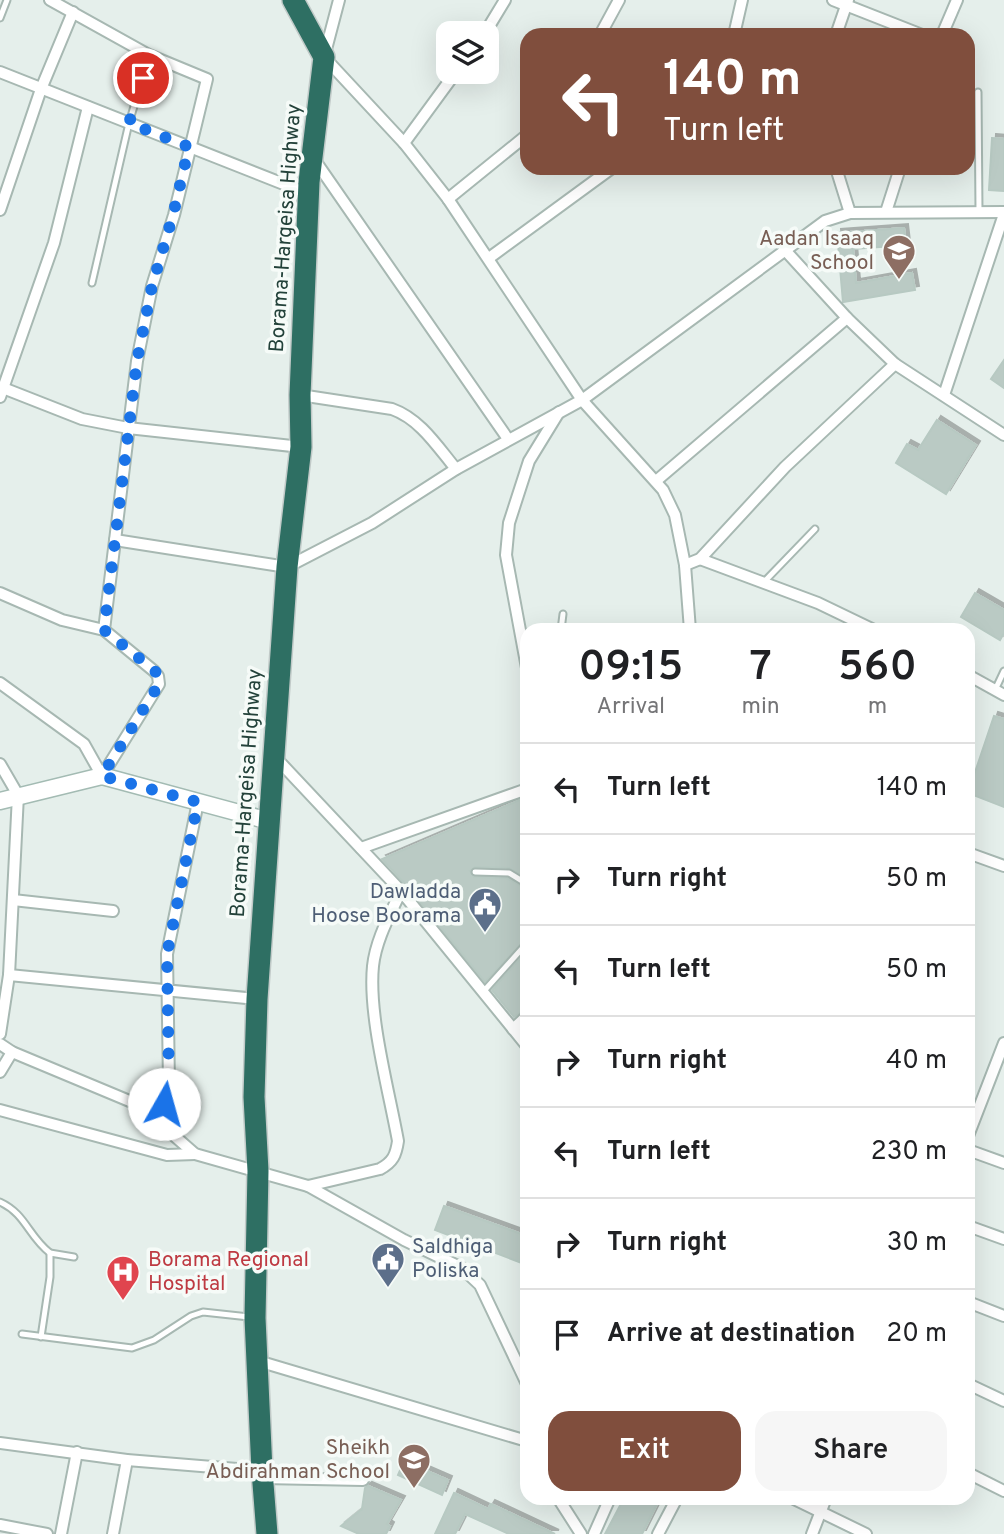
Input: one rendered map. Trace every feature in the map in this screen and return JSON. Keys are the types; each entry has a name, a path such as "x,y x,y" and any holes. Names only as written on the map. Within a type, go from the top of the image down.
{"highway":[{"path":"293,0 324,57"},
{"name":"Borama-Hargeisa Highway","path":"267,1534 255,1318 258,1171 254,1097 257,999 287,566 301,447 300,395 309,194 324,57"}],"street":[{"path":"50,0 149,55 207,79 152,286 137,361 104,630"},
{"path":"339,0 324,57 404,143 448,199 582,400 656,481 675,515 685,565 689,623"},
{"path":"492,21 505,0"},
{"path":"604,28 620,0"},
{"path":"736,28 742,0"},
{"path":"832,0 847,3 906,28"},
{"path":"945,28 957,0"},
{"path":"838,28 847,3"},
{"path":"0,210 41,89 73,12"},
{"path":"0,72 309,194"},
{"path":"404,143 447,84"},
{"path":"88,107 54,243 2,392 82,419 128,428 301,447"},
{"path":"448,199 520,141"},
{"path":"313,157 508,439"},
{"path":"489,258 602,175"},
{"path":"838,175 850,213"},
{"path":"886,212 898,175"},
{"path":"115,540 287,566 372,523 456,469 582,400 784,249 825,221 850,213 1004,213 944,395"},
{"path":"784,249 847,318 895,364 1004,435"},
{"path":"656,481 847,318"},
{"path":"685,565 700,559 785,467 895,364"},
{"path":"300,395 392,409 404,414 415,420 456,469"},
{"path":"520,630 506,555 509,523 529,461 559,411"},
{"path":"700,559 818,603 859,623"},
{"path":"0,593 62,620 104,630 158,676 159,684 102,776"},
{"path":"975,679 1000,692"},
{"path":"0,683 85,744 102,776"},
{"path":"275,758 401,891 520,1038"},
{"path":"0,764 18,795 9,975 0,1034"},
{"path":"0,801 102,776 269,821"},
{"path":"361,848 520,791"},
{"path":"159,1124 169,1083 167,954 198,802"},
{"path":"975,856 1004,866"},
{"path":"308,1186 380,1169 390,1164 397,1152 398,1141 378,1029 373,965 380,939 401,891"},
{"path":"13,900 113,911"},
{"path":"9,975 257,999"},
{"path":"513,1029 520,1022"},
{"path":"975,1120 1001,1060 1004,1043"},
{"path":"0,1044 12,1052 139,1105 195,1154"},
{"path":"0,1072 12,1052"},
{"path":"0,1110 167,1155 195,1154 308,1186 404,1240 462,1268 480,1284 520,1369"},
{"path":"975,1153 1004,1163"},
{"path":"975,1229 1004,1239"},
{"path":"975,1305 1004,1316"},
{"path":"258,1361 520,1441"},
{"path":"975,1387 1004,1401"},
{"path":"0,1443 262,1475 363,1480"},
{"path":"61,1534 77,1451"},
{"path":"113,1534 127,1460"},
{"path":"975,1476 1004,1491"},
{"path":"562,1505 581,1534"},
{"path":"593,1534 607,1505"},
{"path":"658,1534 673,1505"},
{"path":"806,1505 866,1534"},
{"path":"812,1534 824,1505"},
{"path":"0,1525 47,1534"}],"lane":[{"path":"0,18 7,0"},
{"path":"92,283 129,123 149,55"},
{"path":"978,92 979,212"},
{"path":"763,583 816,529"},
{"path":"562,623 563,614"},
{"path":"1000,692 1004,671"},
{"path":"475,872 509,873 520,880"},
{"path":"483,992 520,951"},
{"path":"0,1202 11,1207 24,1219 31,1235 50,1253 74,1257"},
{"path":"41,1337 50,1278 50,1253"},
{"path":"22,1334 132,1348 154,1340 191,1316 203,1312 255,1318"}],"building":[{"path":"992,138 1004,139 1004,191 989,190"},
{"path":"904,228 906,245 853,249 856,283 912,273 915,290 843,302 837,233"},
{"path":"1004,360 1004,388 991,379"},
{"path":"937,420 976,445 946,494 896,463 907,444 918,450"},
{"path":"975,593 1004,610 1004,633 1000,640 961,617"},
{"path":"994,716 1004,719 1004,807 975,796 975,772"},
{"name":"Dawladda Hoose Boorama","path":"520,800 520,874 509,868 475,867 470,871 474,877 507,878 520,885 520,945 485,982 382,859"},
{"path":"520,959 520,1013 514,1017 492,990"},
{"path":"444,1206 520,1233 520,1262 435,1230"},
{"path":"404,1461 448,1480 442,1495 398,1475"},
{"path":"368,1486 401,1500 387,1524 390,1526 386,1534 359,1534 341,1526 362,1509 365,1488"},
{"path":"454,1493 488,1509 491,1504 555,1534 509,1534 465,1514 455,1534 435,1534"},
{"path":"620,1505 656,1505 642,1534 605,1534"}],"place":[{"name":"Aadan Isaaq School","path":"899,281"},
{"name":"Dawladda Hoose Boorama","path":"485,934"},
{"name":"Saldhiga Poliska","path":"388,1289"},
{"name":"Borama Regional Hospital","path":"123,1302"},
{"name":"Sheikh Abdirahman School","path":"414,1490"}],"route":[{"path":"143,78 129,123 189,147 152,286 137,361 104,630 155,671 159,684 102,776 198,802 167,954 169,1083 164,1104"}]}
